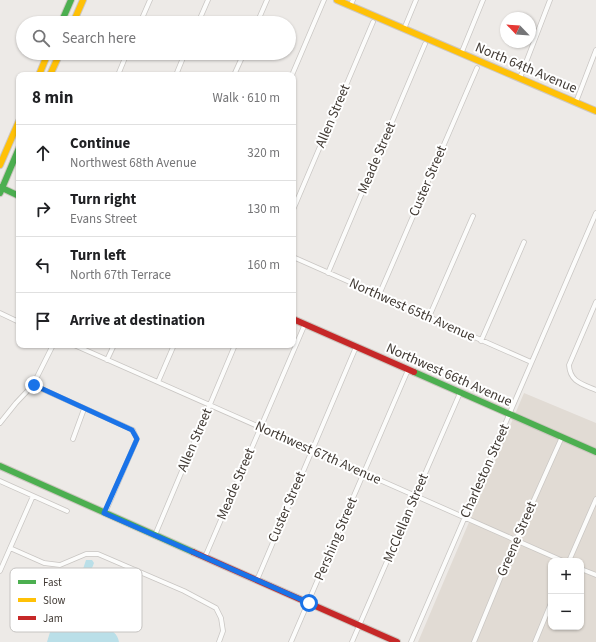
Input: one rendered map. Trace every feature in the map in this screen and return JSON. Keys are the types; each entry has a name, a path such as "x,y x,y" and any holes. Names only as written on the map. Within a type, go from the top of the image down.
{"street":[{"path":"64,16 71,0 82,2 76,16"},
{"path":"143,16 150,0"},
{"path":"201,16 208,0"},
{"path":"260,16 266,0"},
{"path":"293,72 324,0"},
{"name":"North 64th Avenue","path":"337,0 351,3 404,29 596,111"},
{"path":"404,29 416,0"},
{"path":"461,54 483,0"},
{"path":"520,78 550,0"},
{"name":"Allen Street","path":"296,203 373,22"},
{"name":"Meade Street","path":"328,272 425,44"},
{"path":"576,102 596,50"},
{"path":"40,72 45,60"},
{"path":"51,72 57,60"},
{"path":"119,72 124,60"},
{"path":"177,72 182,60"},
{"path":"235,72 241,60"},
{"name":"Custer Street","path":"379,295 477,68"},
{"path":"0,166 16,128"},
{"path":"16,155 1,189 16,195"},
{"path":"429,317 473,216"},
{"name":"Charleston Street","path":"411,642 595,216"},
{"path":"482,341 524,242"},
{"name":"Northwest 65th Avenue","path":"296,258 531,362"},
{"path":"596,302 569,365 570,373 574,380 596,390"},
{"path":"0,313 16,321"},
{"name":"Northwest 66th Avenue","path":"296,320 596,452"},
{"name":"Meade Street","path":"296,345 305,324"},
{"name":"Custer Street","path":"257,580 356,347"},
{"path":"0,423 16,403 34,385 52,348"},
{"name":"Northwest 67th Avenue","path":"81,348 556,558"},
{"path":"107,360 113,348"},
{"path":"158,382 173,348"},
{"name":"Allen Street","path":"155,535 234,348"},
{"name":"Meade Street","path":"205,557 295,348"},
{"name":"Pershing Street","path":"291,642 408,370"},
{"path":"34,385 132,430 137,439 104,513"},
{"name":"McClellan Street","path":"352,642 460,393"},
{"path":"73,439 84,409"},
{"name":"Greene Street","path":"474,642 516,540 562,437"},
{"path":"0,466 397,642"},
{"path":"0,481 67,511"},
{"path":"0,571 33,496"},
{"path":"570,558 596,499"},
{"path":"10,548 44,563 60,565 86,554 98,554 131,568"},
{"path":"584,570 596,575"},
{"path":"142,573 184,591 216,608 221,618 223,631 219,642"},
{"path":"535,642 548,610"}],"shaded area":[{"path":"524,393 596,423 596,642 418,642"}],"water":[{"path":"86,560 92,560 94,563 92,568 83,568"},
{"path":"50,632 113,632 119,642 47,642"}],"traffic: fast":[{"path":"64,16 71,0"},
{"path":"0,193 16,155"},
{"path":"0,187 16,195"},
{"path":"414,372 596,452"},
{"path":"0,466 193,552"}],"traffic: slow":[{"path":"76,16 83,0"},
{"path":"337,0 596,111"},
{"path":"40,72 45,60"},
{"path":"51,72 57,60"},
{"path":"0,165 16,128"}],"traffic: jam":[{"path":"296,320 414,372"},
{"path":"193,552 397,642"}],"route":[{"path":"34,385 132,430 137,439 104,513 309,603"}]}
